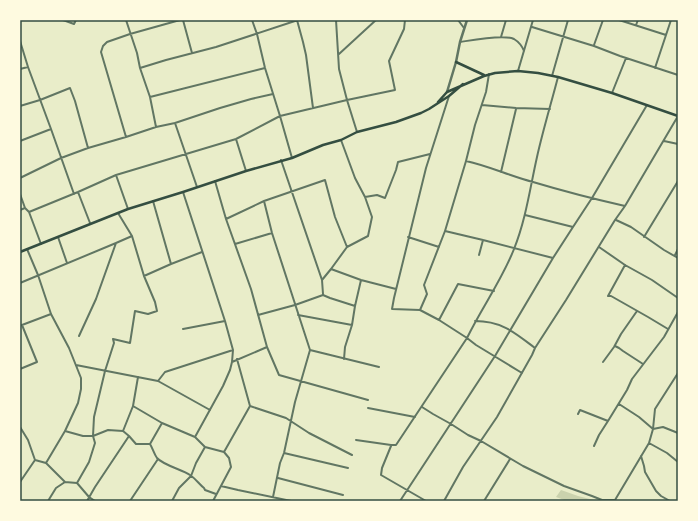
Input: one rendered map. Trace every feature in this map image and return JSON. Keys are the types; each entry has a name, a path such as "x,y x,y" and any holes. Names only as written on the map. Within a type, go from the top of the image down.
{"main road":[{"path":"456,62 484,76"},
{"path":"434,105 447,92 463,84 489,74 518,71 558,77 612,93 678,116"},
{"path":"20,252 128,209 281,160 292,158 322,145 341,140 358,132 402,120 426,111 449,96 463,84"}],"street":[{"path":"63,20 74,24 76,20"},
{"path":"126,20 150,97 156,127"},
{"path":"126,137 101,52 103,46 107,42 130,34 180,20"},
{"path":"183,20 192,53"},
{"path":"252,20 292,158"},
{"path":"140,68 257,34 297,20 306,55 313,108"},
{"path":"336,20 339,69 347,100 358,132"},
{"path":"339,54 376,20"},
{"path":"29,212 116,175 236,138 280,116 395,90 389,61 404,29 405,20"},
{"path":"458,20 464,28"},
{"path":"447,92 467,20"},
{"path":"501,37 506,20"},
{"path":"518,71 533,20"},
{"path":"552,76 568,20"},
{"path":"594,46 603,20"},
{"path":"619,20 666,35"},
{"path":"636,25 638,20"},
{"path":"655,68 671,20"},
{"path":"532,27 594,46 678,75"},
{"path":"460,42 501,37 513,38 521,44 524,50"},
{"path":"20,41 74,194"},
{"path":"612,93 626,58"},
{"path":"20,69 28,67"},
{"path":"150,97 265,68"},
{"path":"420,310 427,294 424,285 445,232 475,125 486,92 489,74"},
{"path":"356,440 396,445 467,338 475,321 494,291 515,248 525,215 537,155 558,77"},
{"path":"20,106 70,88 88,148"},
{"path":"20,178 61,158 88,148 156,127 175,123 220,108 273,94"},
{"path":"449,96 430,154 408,237 392,309 420,310 439,320 522,373"},
{"path":"400,501 495,356 647,105"},
{"path":"482,106 550,109"},
{"path":"501,172 516,108"},
{"path":"444,501 463,468 497,417 535,348 625,206 678,116"},
{"path":"175,123 197,187"},
{"path":"20,140 51,129"},
{"path":"236,138 246,171"},
{"path":"322,280 332,269 347,247 368,236 372,217 365,197 355,178 341,140"},
{"path":"664,141 678,144"},
{"path":"365,197 377,195 385,198 398,162 430,154"},
{"path":"281,160 322,280 323,295"},
{"path":"466,161 482,164 492,169 532,182 625,206"},
{"path":"116,175 128,209"},
{"path":"226,219 264,201 325,180 335,217 347,247"},
{"path":"215,181 234,244 251,289 267,347 279,375 368,400"},
{"path":"644,237 678,181"},
{"path":"78,192 90,224"},
{"path":"183,192 233,350 230,370 195,437"},
{"path":"20,194 25,208 29,212 41,244"},
{"path":"153,201 171,264"},
{"path":"264,201 272,232 310,350 300,381 273,497"},
{"path":"20,210 25,208"},
{"path":"77,483 88,462 95,443 93,436 94,417 114,339 130,343 135,311 148,314 158,311 144,276 132,236 118,213"},
{"path":"525,215 573,227"},
{"path":"615,220 631,227 678,258"},
{"path":"234,244 272,232"},
{"path":"445,232 484,240 553,258"},
{"path":"20,283 132,236"},
{"path":"58,237 67,263"},
{"path":"408,237 438,247"},
{"path":"480,255 484,240"},
{"path":"79,336 96,299 116,243"},
{"path":"599,247 678,298"},
{"path":"27,249 38,275 51,314 69,348 81,378 81,389 78,403 65,431 46,463"},
{"path":"674,256 678,249"},
{"path":"144,276 202,252"},
{"path":"625,265 608,296 648,316 668,330"},
{"path":"332,269 361,280 396,289"},
{"path":"344,359 344,347 352,325 361,280"},
{"path":"439,320 458,284 494,291"},
{"path":"258,315 323,295 355,306"},
{"path":"603,362 637,311"},
{"path":"594,446 632,379 664,337 678,312"},
{"path":"20,369 37,362 22,325 51,314"},
{"path":"298,315 352,325"},
{"path":"183,329 225,321"},
{"path":"475,321 492,323 510,330 535,348"},
{"path":"615,346 643,364"},
{"path":"232,362 267,347"},
{"path":"158,381 165,372 233,350"},
{"path":"310,350 379,367"},
{"path":"224,452 250,406 236,359"},
{"path":"76,365 158,381 210,410"},
{"path":"421,406 523,466 564,486 602,500 614,501 648,443 653,429 655,409 678,373"},
{"path":"123,431 133,406 138,377"},
{"path":"618,403 639,417 653,429"},
{"path":"133,406 162,422 195,437 205,447 224,452 229,458 231,467 213,501"},
{"path":"250,406 286,418 333,446 352,455"},
{"path":"368,408 415,416"},
{"path":"578,414 580,410 608,421"},
{"path":"150,444 162,422"},
{"path":"20,427 28,440 35,460"},
{"path":"653,429 663,427 678,433"},
{"path":"65,431 83,436 93,436 108,430 123,431 136,444 150,444"},
{"path":"87,501 129,436"},
{"path":"648,443 667,453 678,462"},
{"path":"150,444 158,459 191,476 205,490 216,494"},
{"path":"391,445 382,468 381,475 426,501"},
{"path":"172,501 179,488 191,476 205,447"},
{"path":"284,453 348,468"},
{"path":"641,456 645,472 656,491 670,501"},
{"path":"130,501 158,459"},
{"path":"484,501 510,459"},
{"path":"35,460 46,463 65,482"},
{"path":"20,482 35,460"},
{"path":"278,478 342,495"},
{"path":"48,501 56,488 65,482 77,483 89,497 95,501"},
{"path":"221,486 291,501"}],"green space":[{"path":"561,490 598,501 567,501 556,497"}]}
